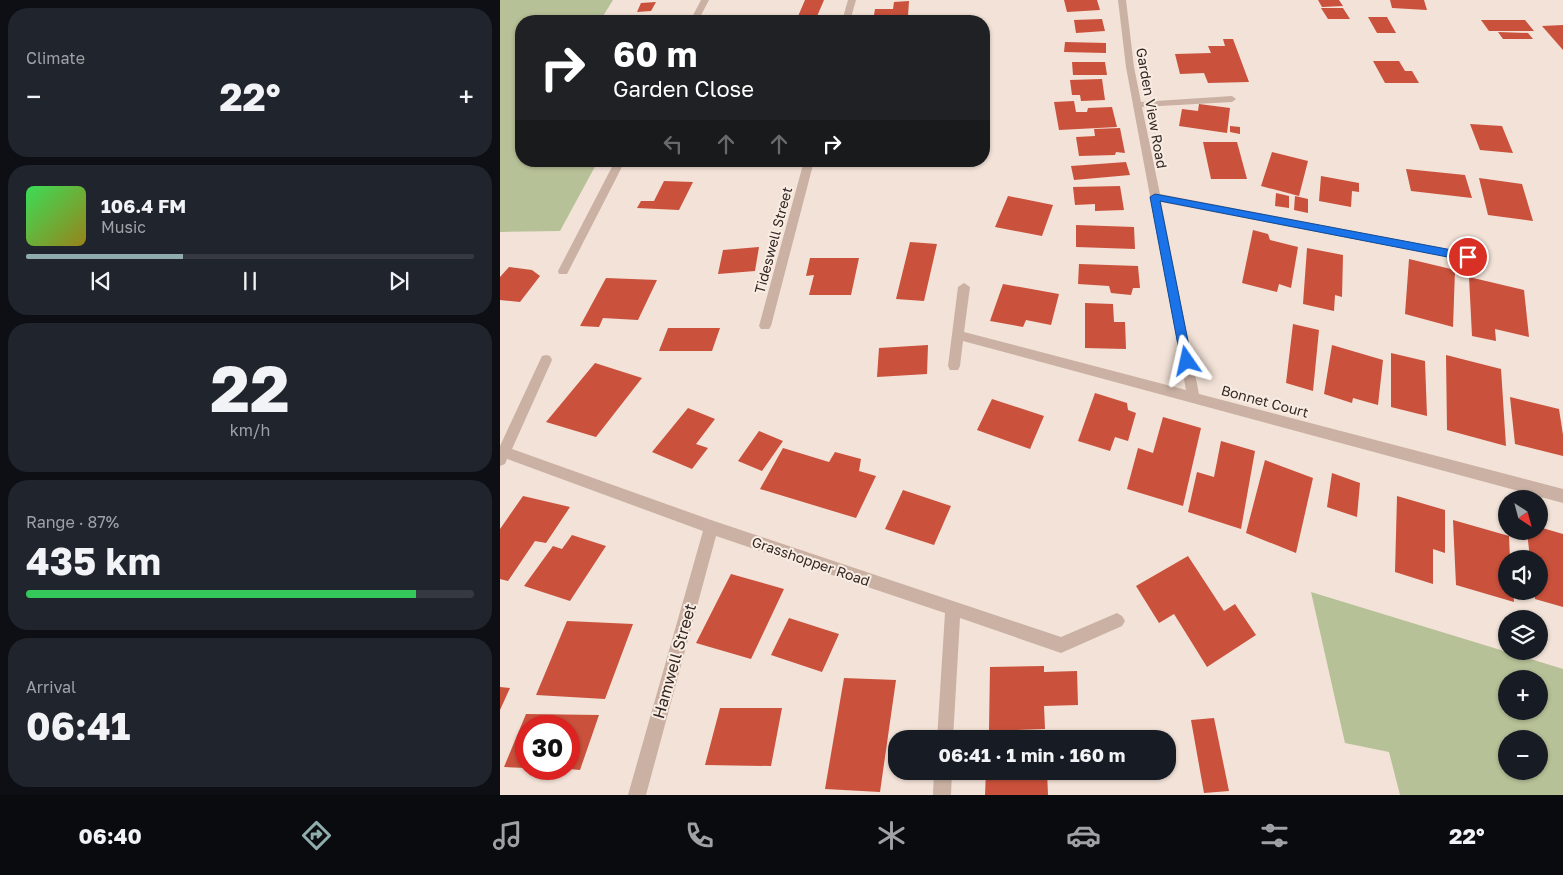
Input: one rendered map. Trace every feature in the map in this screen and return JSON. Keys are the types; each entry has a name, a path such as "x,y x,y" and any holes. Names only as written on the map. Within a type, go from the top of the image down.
{"street":[{"path":"697,15 705,0"},
{"path":"848,15 852,0"},
{"name":"Garden View Road","path":"1122,0 1130,67 1194,398"},
{"path":"1137,105 1232,99"},
{"path":"563,272 617,167"},
{"name":"Tideswell Street","path":"765,326 807,167"},
{"path":"1155,197 1468,257"},
{"path":"954,366 964,288"},
{"name":"Bonnet Court","path":"959,335 1563,496"},
{"path":"502,456 546,360"},
{"name":"Grasshopper Road","path":"502,456 1061,645 1117,621"},
{"name":"Hamwell Street","path":"637,795 711,527"},
{"path":"946,730 953,609"},
{"path":"942,795 943,780"}],"green space":[{"path":"500,0 613,0 604,15 515,15 515,167 595,167 560,231 500,232"},
{"path":"1311,592 1498,649 1498,660 1534,660 1563,669 1563,795 1400,795 1389,752 1345,743"}],"building":[{"path":"805,0 824,0 818,15 799,15"},
{"path":"1064,0 1097,0 1100,10 1067,12"},
{"path":"1318,0 1339,0 1343,6 1322,7"},
{"path":"1390,0 1424,0 1427,10 1392,8"},
{"path":"909,1 908,15 874,15 875,9 893,9 894,2"},
{"path":"656,2 651,11 637,12 641,3"},
{"path":"1321,8 1343,8 1350,19 1328,19"},
{"path":"1368,17 1387,17 1396,33 1377,33"},
{"path":"1102,19 1105,31 1076,33 1074,20"},
{"path":"1481,20 1525,20 1534,31 1489,31"},
{"path":"1563,25 1563,50 1542,26"},
{"path":"1498,32 1528,33 1533,39 1503,39"},
{"path":"1223,39 1233,39 1249,82 1208,83 1204,73 1180,74 1175,54 1211,53 1208,46 1225,46"},
{"path":"1065,42 1106,43 1106,53 1064,52"},
{"path":"1373,61 1399,61 1405,71 1412,71 1419,83 1385,83"},
{"path":"1072,62 1105,62 1107,75 1073,75"},
{"path":"1102,79 1105,100 1081,101 1080,95 1072,95 1070,80"},
{"path":"1074,101 1076,112 1087,112 1088,108 1112,107 1117,127 1059,130 1054,102"},
{"path":"1199,104 1230,108 1227,133 1179,126 1182,109 1198,111"},
{"path":"1470,124 1502,126 1513,153 1480,150"},
{"path":"1230,126 1240,127 1240,134 1230,132"},
{"path":"1120,128 1125,153 1116,152 1115,155 1079,156 1076,137 1095,136 1094,129"},
{"path":"1203,142 1237,142 1247,179 1211,179"},
{"path":"1272,152 1308,161 1299,196 1261,186"},
{"path":"1126,162 1130,175 1074,180 1071,166"},
{"path":"1406,169 1465,175 1472,198 1411,191"},
{"path":"1321,176 1359,183 1359,192 1352,191 1351,207 1319,201"},
{"path":"1479,178 1522,184 1533,221 1488,215"},
{"path":"664,181 693,182 679,210 637,208 641,201 654,201"},
{"path":"1120,186 1124,210 1095,211 1095,204 1075,205 1073,187"},
{"path":"1276,193 1289,196 1289,208 1275,206"},
{"path":"1008,196 1053,205 1042,236 995,227"},
{"path":"1295,196 1308,199 1308,213 1294,210"},
{"path":"1076,225 1134,227 1135,249 1076,247"},
{"path":"1253,230 1268,234 1270,240 1298,247 1291,288 1279,284 1277,292 1242,283"},
{"path":"910,242 937,244 924,301 896,299"},
{"path":"759,247 755,271 718,274 723,250"},
{"path":"1307,248 1343,255 1342,297 1335,295 1334,311 1303,304"},
{"path":"810,258 859,258 851,295 809,295 814,275 806,276"},
{"path":"1409,259 1455,270 1453,327 1405,314"},
{"path":"1079,264 1138,266 1140,288 1133,288 1131,295 1111,293 1109,286 1078,284"},
{"path":"509,267 532,270 540,276 520,302 500,300 500,277"},
{"path":"1469,277 1524,290 1529,337 1495,329 1496,341 1472,336"},
{"path":"606,278 657,280 638,320 603,318 599,327 580,326"},
{"path":"1003,284 1059,294 1051,325 1026,320 1023,327 990,321"},
{"path":"1085,303 1113,304 1114,322 1125,322 1126,349 1085,348"},
{"path":"1293,324 1319,330 1313,391 1286,383"},
{"path":"668,328 720,328 712,351 659,351"},
{"path":"928,345 927,374 877,377 879,348"},
{"path":"1332,345 1383,360 1378,405 1353,398 1352,403 1324,394"},
{"path":"1391,353 1425,361 1427,416 1391,407"},
{"path":"1446,355 1501,369 1506,446 1447,430"},
{"path":"595,363 642,378 596,437 546,422"},
{"path":"1095,393 1127,403 1128,410 1136,413 1128,441 1115,437 1110,451 1078,441"},
{"path":"1510,397 1559,409 1563,435 1563,456 1515,444"},
{"path":"992,399 1044,416 1030,449 977,430"},
{"path":"688,408 715,419 696,444 708,448 692,469 652,452"},
{"path":"1163,417 1201,428 1183,506 1127,489 1138,448 1153,453"},
{"path":"759,431 783,441 762,471 738,461"},
{"path":"1221,441 1255,451 1241,529 1188,512 1197,472 1214,477"},
{"path":"783,448 829,462 835,452 861,459 859,471 876,476 856,518 760,489"},
{"path":"1265,460 1313,478 1296,553 1246,533"},
{"path":"1332,473 1360,483 1357,517 1327,507"},
{"path":"903,490 951,506 934,545 885,529"},
{"path":"523,496 570,507 546,543 535,541 508,581 500,579 500,529"},
{"path":"1397,496 1445,510 1445,553 1433,549 1433,584 1395,572"},
{"path":"1453,520 1498,533 1498,540 1509,540 1510,550 1498,550 1498,597 1456,585"},
{"path":"1548,530 1563,534 1563,607 1538,600 1548,600 1548,550 1529,550 1528,540 1548,540"},
{"path":"572,535 606,546 570,601 524,586 553,546 562,549"},
{"path":"1188,556 1224,611 1235,604 1256,635 1207,667 1174,614 1159,623 1136,586"},
{"path":"731,574 784,589 751,659 696,643"},
{"path":"789,618 839,634 822,672 771,655"},
{"path":"567,621 633,624 605,699 536,695"},
{"path":"1044,666 1044,672 1077,671 1078,705 1044,706 1045,729 989,730 990,667"},
{"path":"844,678 896,680 880,792 825,789"},
{"path":"500,687 510,688 500,710"},
{"path":"720,708 782,708 771,766 705,765"},
{"path":"526,714 599,715 580,770 580,715"},
{"path":"1214,718 1229,791 1204,793 1191,720"},
{"path":"515,740 515,768 504,767"},
{"path":"986,780 1047,780 1048,795 985,795"}],"route":[{"path":"1187,361 1155,197 1468,257"}]}
